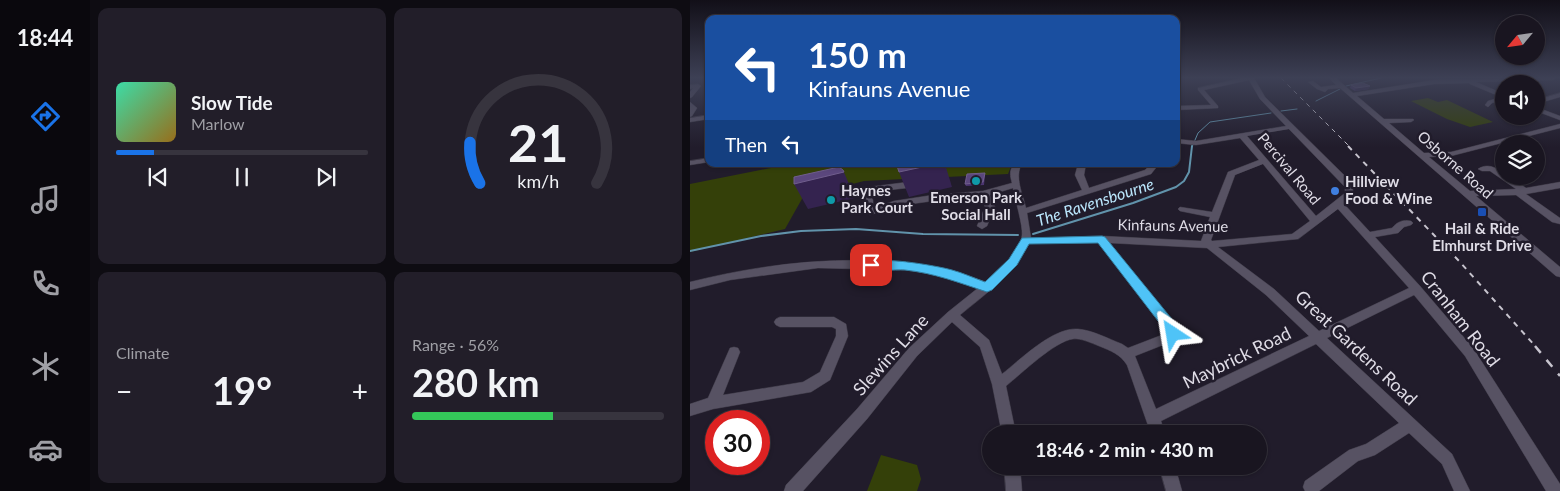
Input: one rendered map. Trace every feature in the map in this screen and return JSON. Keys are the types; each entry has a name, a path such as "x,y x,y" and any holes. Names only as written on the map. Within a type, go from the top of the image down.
{"street":[{"path":"1180,108 1216,106 1211,101"},
{"path":"1265,101 1345,181 1349,188 1348,194 1340,204"},
{"name":"Osborne Road","path":"1360,101 1560,273"},
{"path":"1488,105 1493,101"},
{"path":"690,104 694,108 690,115"},
{"path":"1545,112 1560,118"},
{"path":"690,120 705,118"},
{"path":"1384,121 1410,120"},
{"path":"1529,135 1560,126"},
{"path":"1180,141 1193,143 1290,127"},
{"name":"Percival Road","path":"1242,135 1316,222"},
{"path":"1423,155 1451,154 1495,144"},
{"path":"690,163 705,161"},
{"path":"1209,245 1206,241 1231,174 1264,161"},
{"path":"1016,167 1016,185 1026,231 1026,241"},
{"path":"1080,167 1079,176 1087,192"},
{"path":"1022,212 1148,172 1154,167"},
{"path":"1482,169 1492,168 1555,220 1560,221"},
{"path":"856,191 917,184"},
{"path":"867,189 866,195 870,200 868,207 870,212 894,204 933,198 985,194 1016,185"},
{"path":"1469,194 1521,192 1560,185"},
{"path":"894,204 900,186"},
{"path":"982,226 990,207 985,194"},
{"name":"Kinfauns Avenue","path":"1026,241 1102,239 1209,245 1295,237 1340,204"},
{"name":"Cranham Road","path":"1340,204 1469,352 1555,491"},
{"path":"1183,209 1215,215"},
{"path":"1368,235 1395,231 1400,224 1408,223"},
{"path":"1102,239 1171,328 1173,334 1169,338 1127,354"},
{"name":"Slewins Lane","path":"792,491 862,414 913,352 1013,262 1026,241"},
{"name":"Great Gardens Road","path":"1209,245 1270,292 1320,337 1447,459 1462,491"},
{"path":"690,286 730,276 818,264 906,266 951,274 987,287"},
{"name":"Maybrick Road","path":"1153,418 1416,289"},
{"path":"952,315 985,344 999,384 1007,425"},
{"path":"690,410 713,403 806,388 826,376 842,336 842,327 834,322 780,322"},
{"path":"999,384 1051,343 1070,334 1080,334 1127,354 1133,363 1155,425"},
{"path":"713,403 734,352"},
{"path":"1311,487 1354,455 1370,450 1410,424"},
{"path":"1013,475 1014,491"},
{"path":"1170,475 1174,491"}],"green space":[{"path":"1411,101 1449,101 1493,122 1470,127 1447,119"},
{"path":"776,167 1011,167 1008,174 864,181 803,197 785,229 690,252 690,184"},
{"path":"881,455 917,465 921,479 917,491 867,491"}],"building":[{"path":"839,167 844,172 794,184 794,177"},
{"path":"897,167 922,167 899,172"},
{"name":"Emerson Park Social Hall","path":"985,173 983,182 965,184 967,174"}],"waterway":[{"name":"The Ravensbourne","path":"1281,111 1297,109"},
{"name":"The Ravensbourne","path":"1192,147 1198,133 1210,122 1271,113"},
{"name":"The Ravensbourne","path":"1033,234 1133,203 1176,187 1184,181 1189,172 1192,146"},
{"name":"The Ravensbourne","path":"690,251 761,236 801,231 856,229 923,234 1018,235"}],"railway":[{"path":"1304,101 1350,147"},
{"path":"1348,146 1459,261 1536,347"},
{"path":"1535,346 1560,376"}],"place":[{"name":"Emerson Park Social Hall","path":"976,181"},
{"name":"Hillview Food & Wine","path":"1335,191"},
{"name":"Haynes Park Court","path":"831,200"},
{"name":"Hail & Ride Elmhurst Drive","path":"1482,212"}],"route":[{"path":"871,265 906,266 951,274 987,287 1013,262 1026,241 1102,239 1171,328 1173,334"}]}
